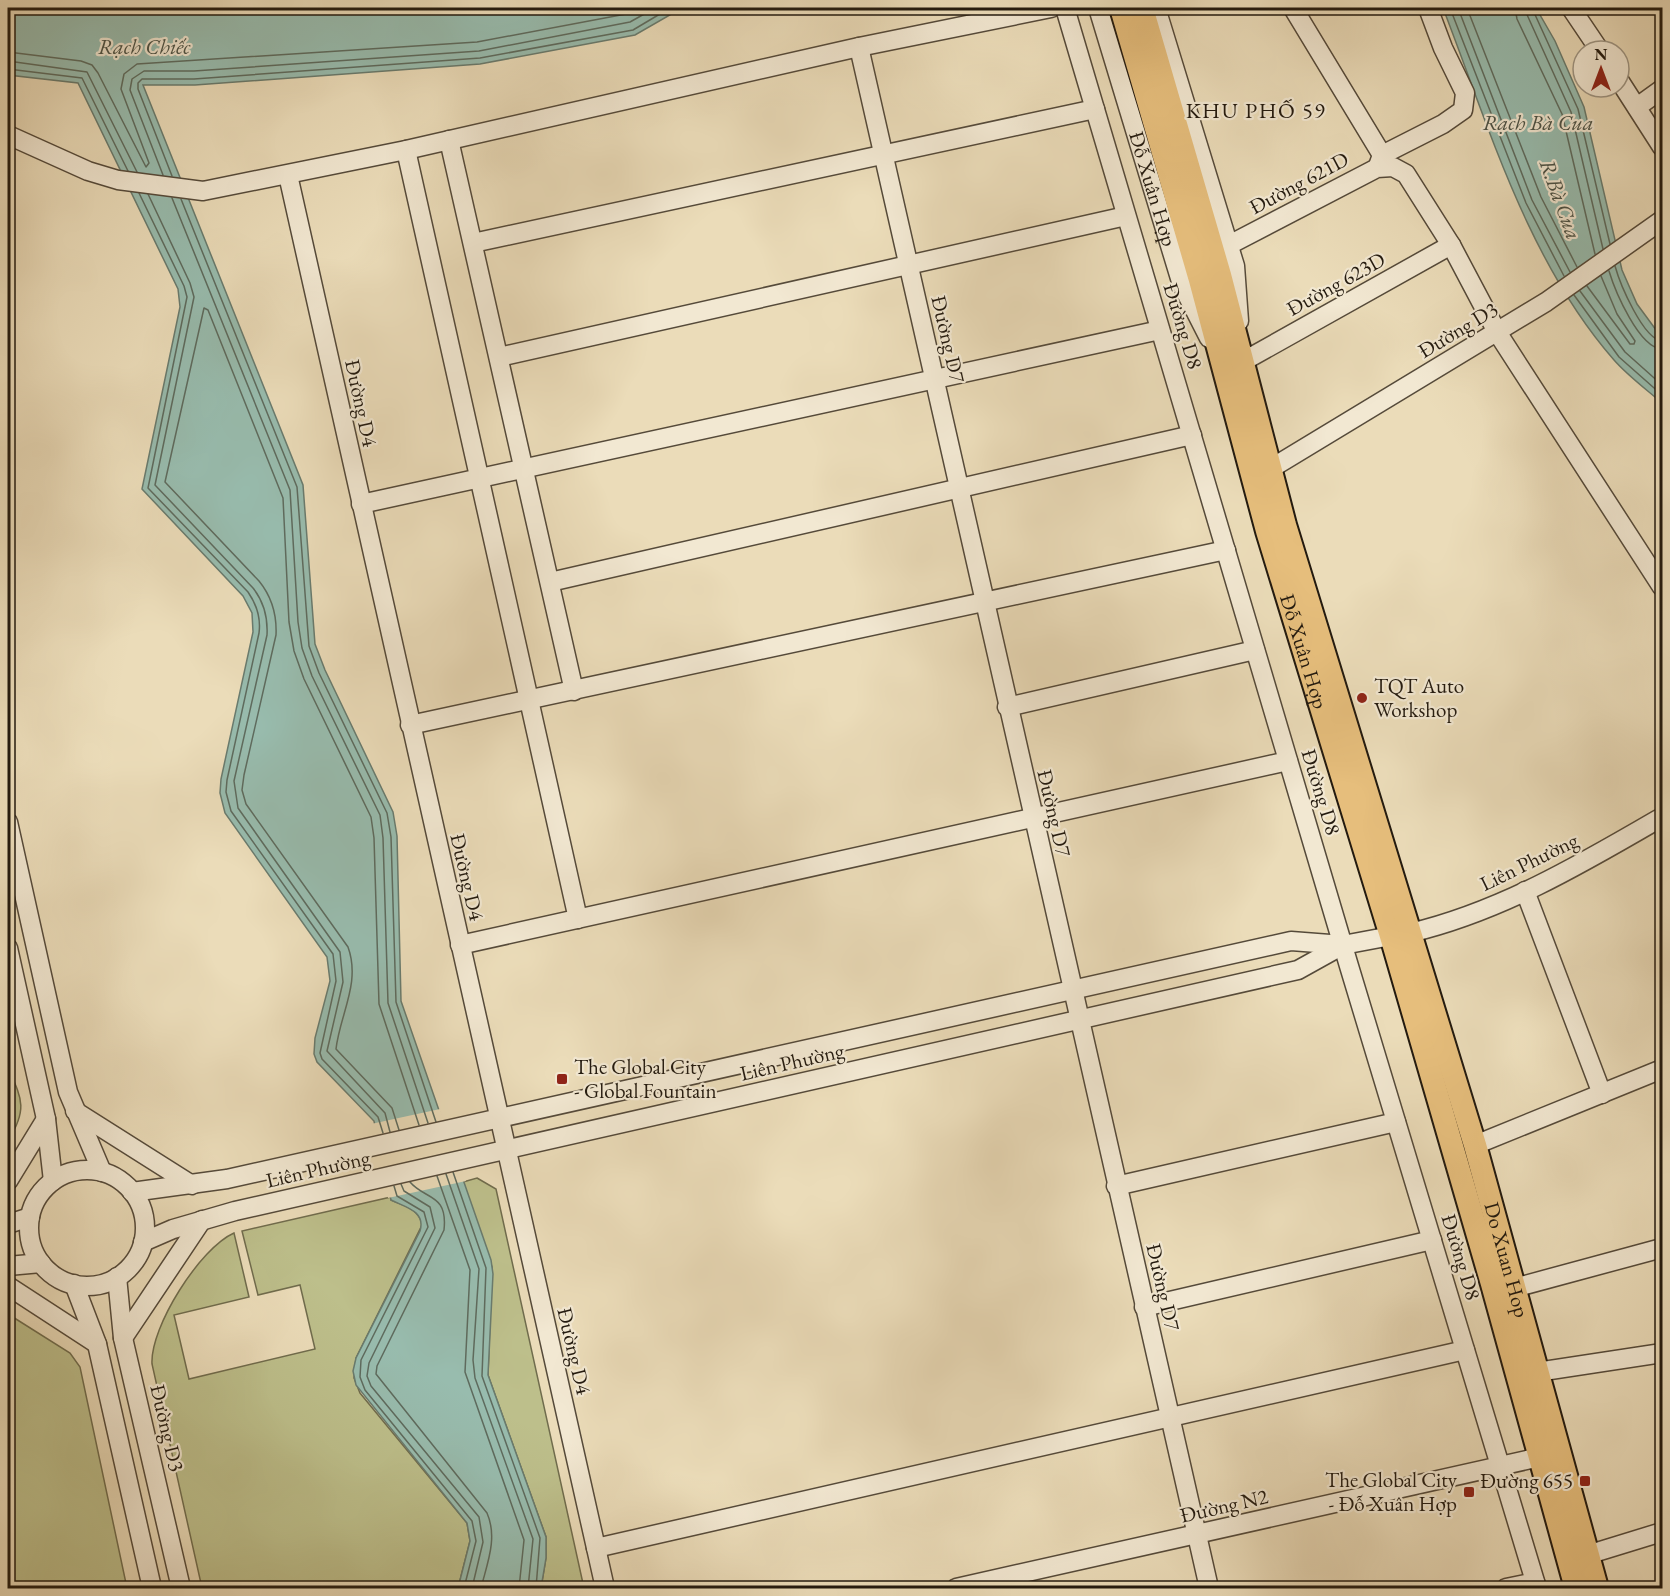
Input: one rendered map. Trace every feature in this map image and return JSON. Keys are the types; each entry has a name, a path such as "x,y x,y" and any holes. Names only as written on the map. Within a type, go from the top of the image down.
{"main road":[{"path":"1121,8 1154,85"},
{"path":"1142,8 1154,85"},
{"name":"Đỗ Xuân Hợp","path":"1154,85 1260,472 1335,695 1400,934"},
{"name":"Do Xuan Hop","path":"1400,934 1475,1145 1514,1288 1540,1458 1576,1588"},
{"name":"Do Xuan Hop","path":"1400,934 1527,1375 1597,1588"}],"street":[{"path":"8,135 88,171 118,180 190,192 219,189 406,150 859,47 1051,8"},
{"name":"Đường D8","path":"1065,8 1288,761 1536,1585"},
{"name":"Đỗ Xuân Hợp","path":"1098,8 1182,285 1232,364"},
{"name":"Đỗ Xuân Hợp","path":"1156,8 1235,266 1232,364"},
{"path":"1293,8 1384,163 1406,174 1451,245 1497,332 1662,588"},
{"name":"Đường 621D","path":"1229,245 1384,163 1463,110 1465,93 1443,48 1428,8"},
{"path":"1574,9 1593,39"},
{"name":"Đường D7","path":"859,47 1071,990 1209,1588"},
{"path":"1637,107 1662,89"},
{"path":"1631,98 1662,147"},
{"path":"473,243 1095,109"},
{"path":"449,140 574,690"},
{"path":"406,150 578,919"},
{"name":"Đường D4","path":"288,175 605,1588"},
{"path":"499,357 1126,216"},
{"name":"Đường D3","path":"1260,472 1546,302 1658,224"},
{"name":"Đường 623D","path":"1232,364 1451,245"},
{"path":"361,504 524,471 1160,330"},
{"path":"550,582 1192,435"},
{"path":"410,725 1226,550"},
{"path":"1007,707 1256,650"},
{"path":"460,945 1288,761"},
{"name":"Liên Phường","path":"132,1192 192,1185 1291,941 1343,945 1400,934 1461,919 1525,891 1662,817"},
{"path":"8,822 51,1016 75,1111 102,1172"},
{"path":"1525,891 1602,1094"},
{"name":"Liên Phường","path":"143,1242 202,1220 462,1158 506,1150 1298,970 1343,945"},
{"path":"8,948 46,1119 53,1181"},
{"path":"24,1022 51,1016"},
{"path":"1475,1145 1662,1069"},
{"path":"75,1111 192,1185"},
{"path":"8,1181 46,1119"},
{"path":"1116,1186 1396,1122"},
{"path":"73,1172 102,1172 119,1180 132,1192 144,1218 143,1242 133,1262 117,1277 91,1285 74,1284 58,1278 41,1263 31,1242 30,1217 38,1197 53,1181 73,1172"},
{"path":"8,1224 30,1217"},
{"path":"123,1338 202,1220"},
{"path":"1144,1307 1432,1240"},
{"path":"1514,1288 1662,1248"},
{"path":"8,1266 41,1263"},
{"name":"Đường D3","path":"117,1277 123,1338 181,1588"},
{"path":"74,1284 97,1344 152,1588"},
{"path":"8,1286 97,1344"},
{"path":"596,1548 1465,1350"},
{"path":"1527,1375 1662,1353"},
{"name":"Đường N2","path":"956,1588 1540,1458"},
{"path":"1587,1555 1662,1532"},
{"path":"1506,1588 1536,1585"}],"green space":[{"path":"8,1068 21,1104 18,1120 8,1141"},
{"path":"477,1178 496,1189 584,1588 541,1588 546,1558 546,1537 488,1375 492,1267 463,1182"},
{"path":"391,1197 391,1200 415,1212 422,1225 356,1358 354,1378 360,1393 467,1523 470,1541 458,1588 202,1588 152,1364 159,1330 168,1310 193,1271 221,1241 234,1233 249,1297 174,1315 189,1379 315,1349 300,1285 258,1295 242,1231"},
{"path":"8,1314 70,1353 80,1367 127,1588 8,1588"}],"water":[{"name":"Rạch Chiếc","path":"8,8 682,8 635,35 480,64 195,85 143,85 303,485 315,644 325,670 393,812 397,836 401,1001 491,1260 493,1274 488,1375 546,1537 546,1558 541,1588 458,1588 470,1541 467,1523 356,1385 353,1371 356,1358 420,1231 420,1219 413,1211 391,1200 374,1121 317,1062 314,1054 315,1038 330,981 327,957 225,813 220,793 221,779 253,632 252,613 243,596 142,489 180,307 178,289 78,83 8,75"},
{"name":"Rạch Bà Cua","path":"1443,8 1536,8 1555,41 1571,77 1571,99 1580,99 1584,107 1622,270 1637,304 1662,338 1662,403 1614,360 1584,322 1557,280 1534,237 1495,146"}],"pier":[{"path":"440,1109 466,1181 388,1198 371,1124"}],"place":[{"name":"TQT Auto Workshop","path":"1362,698"},
{"name":"The Global City - Global Fountain","path":"562,1079"},
{"name":"Đường 655","path":"1585,1481"},
{"name":"The Global City - Đỗ Xuân Hợp","path":"1469,1492"}],"district":[{"name":"KHU PHỐ 59","path":"1256,110"}],"water label":[{"name":"R.Bà Cua","path":"1561,199"}]}
